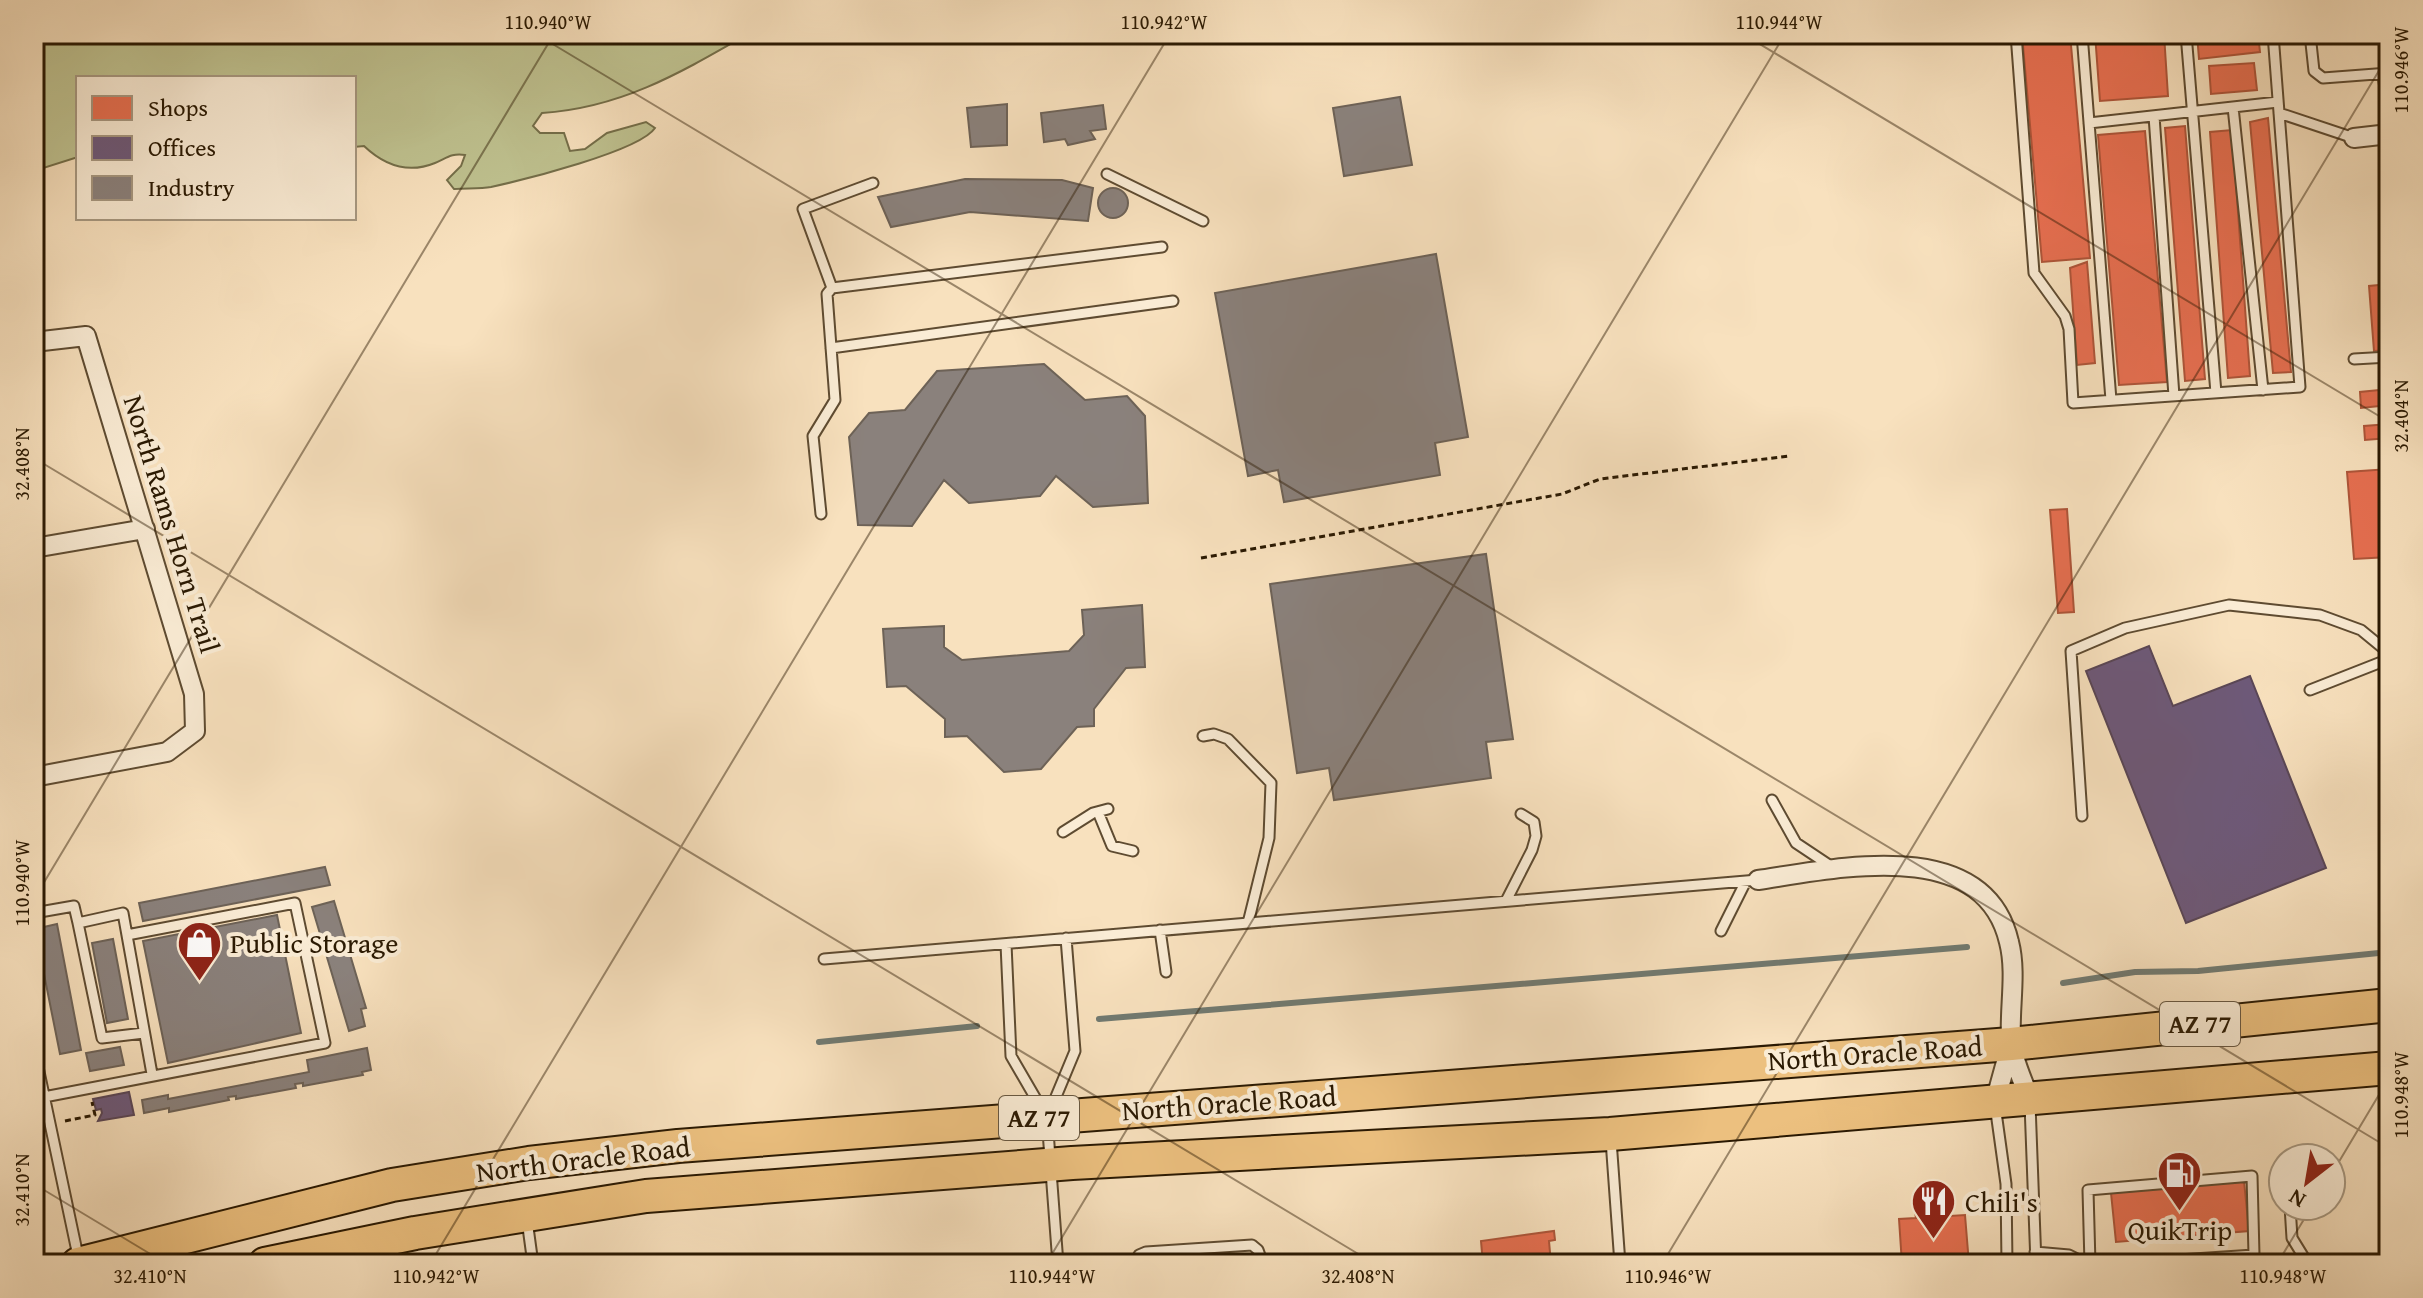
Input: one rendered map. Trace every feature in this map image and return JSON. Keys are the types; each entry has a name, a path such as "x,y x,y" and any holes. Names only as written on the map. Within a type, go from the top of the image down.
{"highway":[{"name":"North Oracle Road","path":"79,1264 392,1185 529,1163 678,1146 2011,1044 2389,1005"},
{"name":"North Oracle Road","path":"265,1264 415,1233 646,1196 1051,1165 1610,1134 2389,1068"}],"street":[{"path":"2354,138 2389,134"},
{"name":"North Rams Horn Trail","path":"34,342 86,336 194,694 195,731 167,752 34,777"},
{"path":"34,548 145,529"},
{"path":"1752,880 1834,869 1932,868 1971,883 1997,908 2010,944 2011,1044 1995,1102"},
{"path":"2011,1044 2029,1098"}],"lane":[{"path":"2016,34 2034,273 2065,316 2069,329 2073,403 2300,387 2273,34"},
{"path":"2082,34 2111,400"},
{"path":"2186,34 2216,393"},
{"path":"2310,34 2314,71 2323,78 2386,73 2389,117"},
{"path":"2089,123 2233,107 2279,108 2354,138"},
{"path":"2233,107 2263,390"},
{"path":"2154,116 2174,396"},
{"path":"1107,174 1203,221"},
{"path":"832,288 803,209 873,183"},
{"path":"821,514 813,436 825,422 835,400 827,294 832,288 1162,247"},
{"path":"831,348 1173,301"},
{"path":"2354,359 2389,357"},
{"path":"2082,816 2071,651 2125,628 2229,605 2320,615 2361,630 2389,656 2310,690"},
{"path":"1203,736 1214,734 1228,739 1246,760 1265,773 1271,783 1269,838 1248,923"},
{"path":"1772,800 1796,843 1834,869"},
{"path":"1063,832 1103,810 1112,846 1133,851"},
{"path":"1506,901 1536,836 1534,822 1521,814"},
{"path":"824,959 1752,880"},
{"path":"1721,931 1752,880"},
{"path":"44,1097 325,1043 295,903 127,935"},
{"path":"34,913 74,906 102,1038 144,1033"},
{"path":"78,923 123,913 152,1074"},
{"path":"1160,930 1166,972"},
{"path":"1047,1118 1075,1051 1066,938"},
{"path":"1006,944 1011,1056 1047,1118 1058,1264"},
{"path":"34,1048 79,1264"},
{"path":"2029,1098 2036,1264"},
{"path":"1995,1102 2006,1184 2007,1264"},
{"path":"1610,1134 1620,1264"},
{"path":"2035,1252 2069,1255 2089,1264 2088,1190 2252,1176 2254,1259 2118,1264"},
{"path":"526,1215 533,1264"},
{"path":"2291,1222 2292,1238 2308,1264"},
{"path":"1135,1264 1139,1255 1146,1252 1252,1245 1258,1250 1263,1264"}],"path":[{"path":"1201,558 1562,494 1600,479 1789,456"},
{"path":"61,1121 95,1115 91,1098"}],"green space":[{"path":"34,34 748,34 674,75 624,96 571,110 542,113 533,126 540,133 564,133 570,151 585,149 607,133 646,122 655,128 645,137 605,155 491,187 454,189 447,180 461,166 465,155 453,155 415,168 388,163 364,146 356,147 356,76 76,76 76,158 34,171"}],"building: Shops":[{"path":"2022,34 2070,34 2090,258 2042,262"},
{"path":"2095,34 2164,34 2168,96 2100,101"},
{"path":"2197,34 2258,34 2260,52 2199,59"},
{"path":"2254,63 2257,90 2211,94 2209,66"},
{"path":"2268,118 2291,372 2273,373 2250,122"},
{"path":"2185,126 2205,379 2185,381 2165,128"},
{"path":"2232,130 2250,376 2228,378 2210,132"},
{"path":"2145,131 2167,382 2119,385 2098,135"},
{"path":"2087,262 2095,363 2077,365 2070,268"},
{"path":"2389,284 2389,350 2374,351 2369,286"},
{"path":"2389,389 2389,405 2361,408 2360,392"},
{"path":"2389,424 2389,438 2365,440 2364,426"},
{"path":"2389,469 2389,557 2354,559 2347,472"},
{"path":"2067,509 2074,612 2058,613 2050,510"},
{"name":"QuikTrip","path":"2244,1181 2249,1231 2116,1242 2111,1193"},
{"name":"Chili's","path":"1933,1210 1934,1217 1965,1215 1969,1264 1902,1264 1899,1219 1916,1218 1915,1211"},
{"path":"1554,1231 1555,1240 1549,1241 1551,1264 1483,1264 1481,1241"}],"building: Offices":[{"path":"2149,646 2173,706 2250,676 2326,868 2186,923 2086,671"},
{"path":"129,1092 134,1115 98,1121 102,1113 101,1109 96,1110 93,1099"}],"building: Industry":[{"path":"1400,97 1412,165 1344,176 1333,108"},
{"path":"1007,104 1007,145 971,147 967,108"},
{"path":"1103,105 1106,129 1090,131 1095,139 1068,145 1065,139 1044,142 1041,113"},
{"path":"965,179 1062,180 1093,188 1088,221 970,212 891,227 878,197"},
{"path":"1113,188 1119,189 1127,197 1127,209 1119,217 1113,218 1107,217 1099,209 1098,203 1099,197 1107,189"},
{"path":"1436,254 1468,437 1435,443 1440,475 1284,502 1278,470 1248,476 1215,293"},
{"path":"1044,364 1085,400 1127,396 1145,416 1148,503 1093,507 1056,476 1040,496 969,503 944,480 912,526 858,525 849,437 869,413 905,410 937,371"},
{"path":"1486,554 1513,739 1486,742 1491,778 1334,800 1329,768 1297,773 1270,584"},
{"path":"1142,605 1145,667 1126,668 1094,709 1094,726 1077,727 1041,769 1004,772 967,736 945,737 945,719 906,686 887,687 883,629 944,626 944,647 962,660 1069,651 1084,635 1082,610"},
{"path":"325,867 330,885 143,921 139,903"},
{"path":"334,901 366,1008 361,1009 365,1026 349,1031 312,907"},
{"path":"277,915 301,1033 168,1063 143,941"},
{"path":"57,924 81,1050 60,1054 35,929"},
{"path":"113,939 128,1019 107,1023 92,943"},
{"path":"120,1047 124,1065 90,1071 86,1053"},
{"path":"367,1048 371,1070 362,1072 363,1075 303,1086 303,1083 295,1084 296,1088 236,1099 236,1096 228,1097 229,1100 169,1112 169,1108 144,1113 142,1100 168,1095 168,1099 309,1072 307,1060"}],"waterway":[{"path":"1099,1019 1967,947"},
{"path":"2063,983 2135,972 2198,971 2389,952"},
{"path":"819,1042 977,1026"}],"place":[{"name":"Public Storage","path":"199,982"},
{"name":"QuikTrip","path":"2180,1212"},
{"name":"Chili's","path":"1934,1241"}]}
